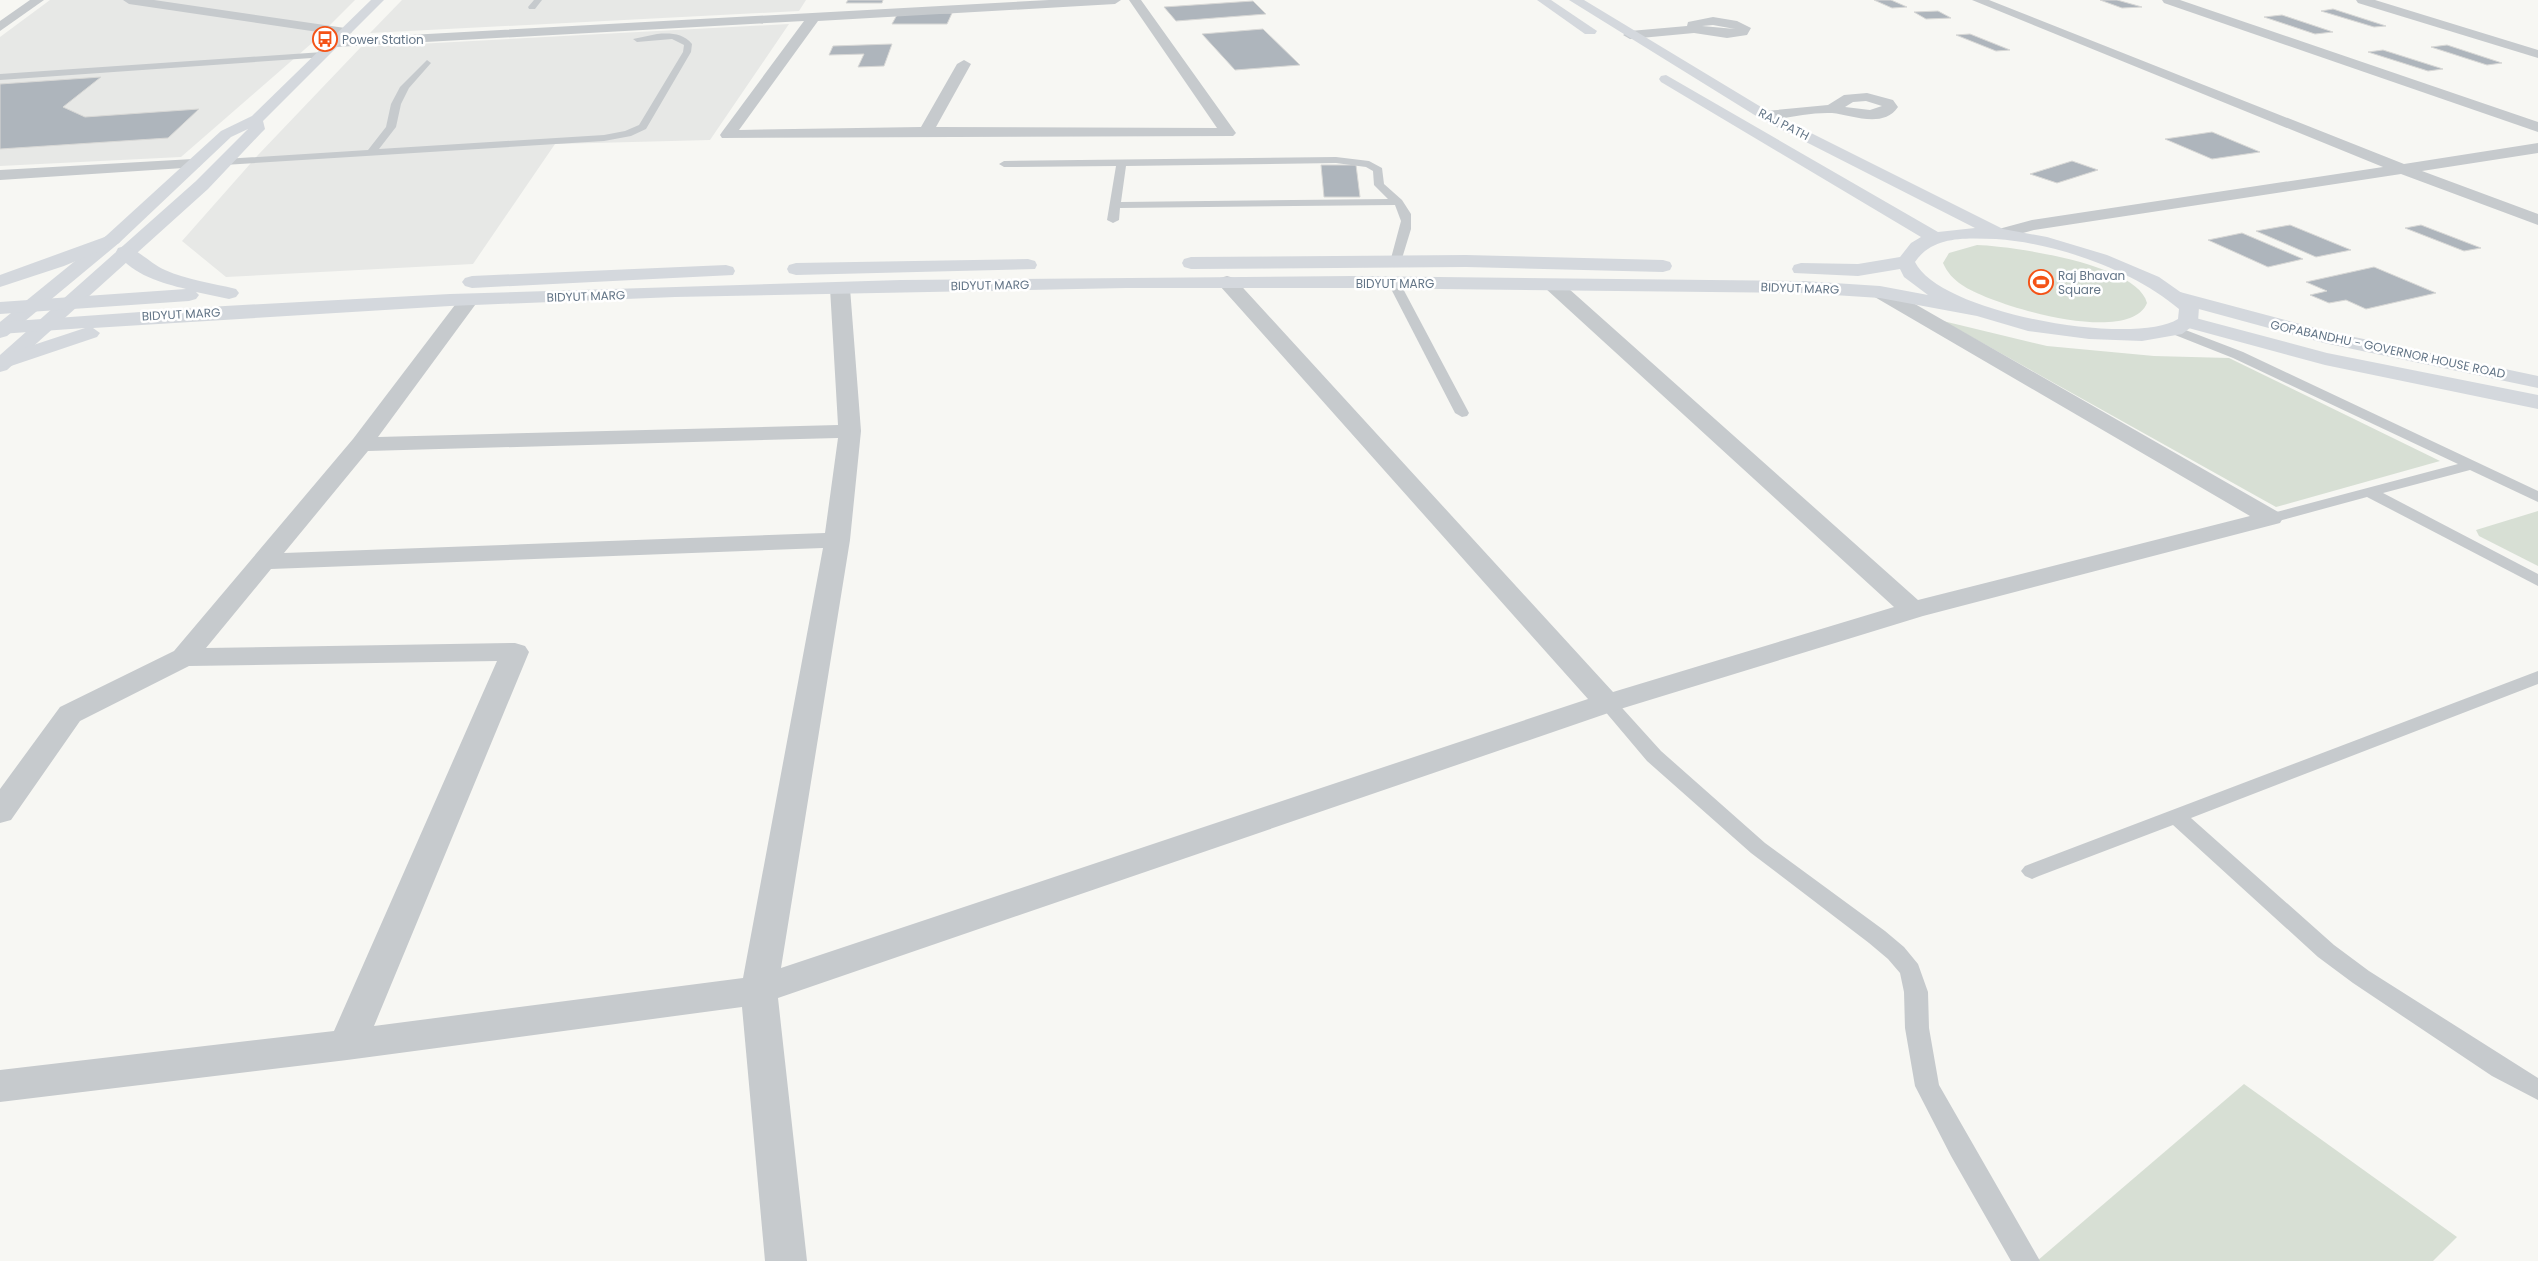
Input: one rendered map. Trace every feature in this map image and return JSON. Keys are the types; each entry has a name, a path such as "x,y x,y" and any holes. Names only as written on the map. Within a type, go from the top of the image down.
{"main road":[{"path":"2,364 70,302 193,164 226,134 257,119 378,0"},
{"path":"1543,0 1601,38"},
{"name":"RAJ PATH","path":"1575,0 1766,116 2001,234"},
{"name":"RAJ PATH","path":"1655,72 1934,237"},
{"path":"1,329 30,306 202,185 257,129 257,119"},
{"path":"193,164 212,160 224,162"},
{"path":"2001,234 2060,246 2098,259 2157,284 2180,298 2189,307 2181,326 2142,335 2062,331 2028,325 1980,311 1940,295 1911,273 1906,262 1914,248 1934,237 2001,234"},
{"path":"0,281 57,262 119,245"},
{"path":"119,245 167,279 229,293"},
{"name":"BIDYUT MARG","path":"1172,263 1396,262 1686,266"},
{"name":"BIDYUT MARG","path":"1785,269 1858,270 1906,262"},
{"name":"BIDYUT MARG","path":"774,270 1043,265"},
{"name":"BIDYUT MARG","path":"378,286 745,271"},
{"name":"BIDYUT MARG","path":"1,329 149,316 468,301 840,288 1227,282 1803,287 1880,292 1980,311"},
{"name":"BIDYUT MARG","path":"0,308 249,292"},
{"name":"GOPABANDHU - GOVERNOR HOUSE ROAD","path":"2180,298 2324,337 2538,382"},
{"path":"2,364 53,343 149,316"},
{"name":"GOPABANDHU - GOVERNOR HOUSE ROAD","path":"2181,326 2325,359 2538,402"}],"street":[{"path":"0,27 38,0"},
{"path":"129,0 341,38 818,11 1115,0"},
{"path":"818,11 728,135 926,132 1228,133 1135,0"},
{"path":"1978,0 2403,170 2538,220"},
{"path":"2168,0 2538,127"},
{"path":"2362,0 2538,54"},
{"path":"1630,35 1694,29"},
{"path":"926,132 964,64"},
{"path":"1766,116 1832,109"},
{"path":"2001,234 2032,225 2538,148"},
{"path":"0,175 193,164"},
{"path":"2032,225 2060,246"},
{"path":"1227,282 1607,703"},
{"path":"1552,284 1914,610"},
{"path":"786,1261 759,990 836,540 850,431 840,288"},
{"path":"1880,292 2271,518"},
{"path":"0,812 70,714 184,657 361,444 468,301"},
{"path":"361,444 850,431"},
{"path":"0,1086 347,1046 759,990 1607,703 1914,610 2271,518"},
{"path":"265,561 836,540"},
{"path":"184,657 515,652 347,1046"}],"lane":[{"path":"532,8 538,0"},
{"path":"224,162 604,138 636,132 643,127 687,52 688,44 684,39 672,37 637,39"},
{"path":"0,77 323,55"},
{"path":"371,153 391,127 396,104 405,87 427,63"},
{"path":"1004,164 1356,162 1378,170 1379,185 1406,212 1408,220 1396,262"},
{"path":"1113,220 1121,164"},
{"path":"1116,205 1398,202"},
{"path":"1394,283 1462,413"},
{"path":"2181,326 2238,355 2538,497"},
{"path":"2271,518 2472,465"},
{"path":"2369,492 2538,581"},
{"path":"2032,871 2538,676"},
{"path":"1607,703 1654,756 1758,848 1822,898 1877,937 1896,953 1910,970 1916,992 1917,1028 1927,1086 1960,1148 2026,1261"},
{"path":"2176,816 2326,950 2354,972 2501,1069 2538,1090"}],"shaded area":[{"path":"50,0 355,0 312,43 181,157 0,166 0,37"},
{"path":"402,0 806,0 799,11 370,33"},
{"path":"789,24 710,140 555,144 473,264 226,277 182,241 258,155 361,47"},
{"name":"Raj Bhavan Square","path":"1977,245 2017,249 2071,260 2098,268 2121,278 2139,289 2147,303 2135,316 2115,322 2088,322 2059,318 2001,302 1962,285 1951,275 1943,263 1949,253"},
{"path":"1943,321 2047,346 2154,356 2229,358 2440,461 2276,507"},
{"path":"2538,511 2538,566 2479,536 2476,530"},
{"path":"2244,1084 2457,1237 2433,1261 2037,1261"}],"building":[{"path":"848,0 883,0 882,3 846,3"},
{"path":"1874,0 1891,0 1907,7 1892,8"},
{"path":"2100,0 2117,0 2142,7 2122,8"},
{"path":"1253,1 1266,14 1176,21 1164,7"},
{"path":"2333,9 2386,26 2374,27 2321,11"},
{"path":"1938,11 1951,18 1926,19 1914,12"},
{"path":"898,13 952,13 947,24 892,24"},
{"path":"2282,15 2333,32 2315,34 2264,17"},
{"path":"1263,29 1300,65 1235,70 1202,34"},
{"path":"1970,34 2010,50 1996,51 1956,35"},
{"path":"892,44 884,66 858,67 864,54 829,55 833,46"},
{"path":"2447,45 2502,63 2487,65 2431,47"},
{"path":"2383,50 2443,69 2428,71 2368,52"},
{"path":"101,77 63,107 85,117 199,109 168,138 0,149 0,84"},
{"path":"2212,132 2260,152 2212,159 2165,139"},
{"path":"2072,161 2098,170 2057,183 2030,174"},
{"path":"1321,165 1356,165 1360,197 1324,197"},
{"path":"2290,225 2351,250 2316,257 2256,231"},
{"path":"2421,225 2481,248 2464,251 2405,228"},
{"path":"2242,233 2303,259 2268,267 2208,240"},
{"path":"2374,267 2436,293 2366,309 2346,300 2329,303 2310,295 2327,291 2306,282"}],"place":[{"name":"Power Station","path":"325,39"},
{"name":"Raj Bhavan Square","path":"2041,282"}]}
